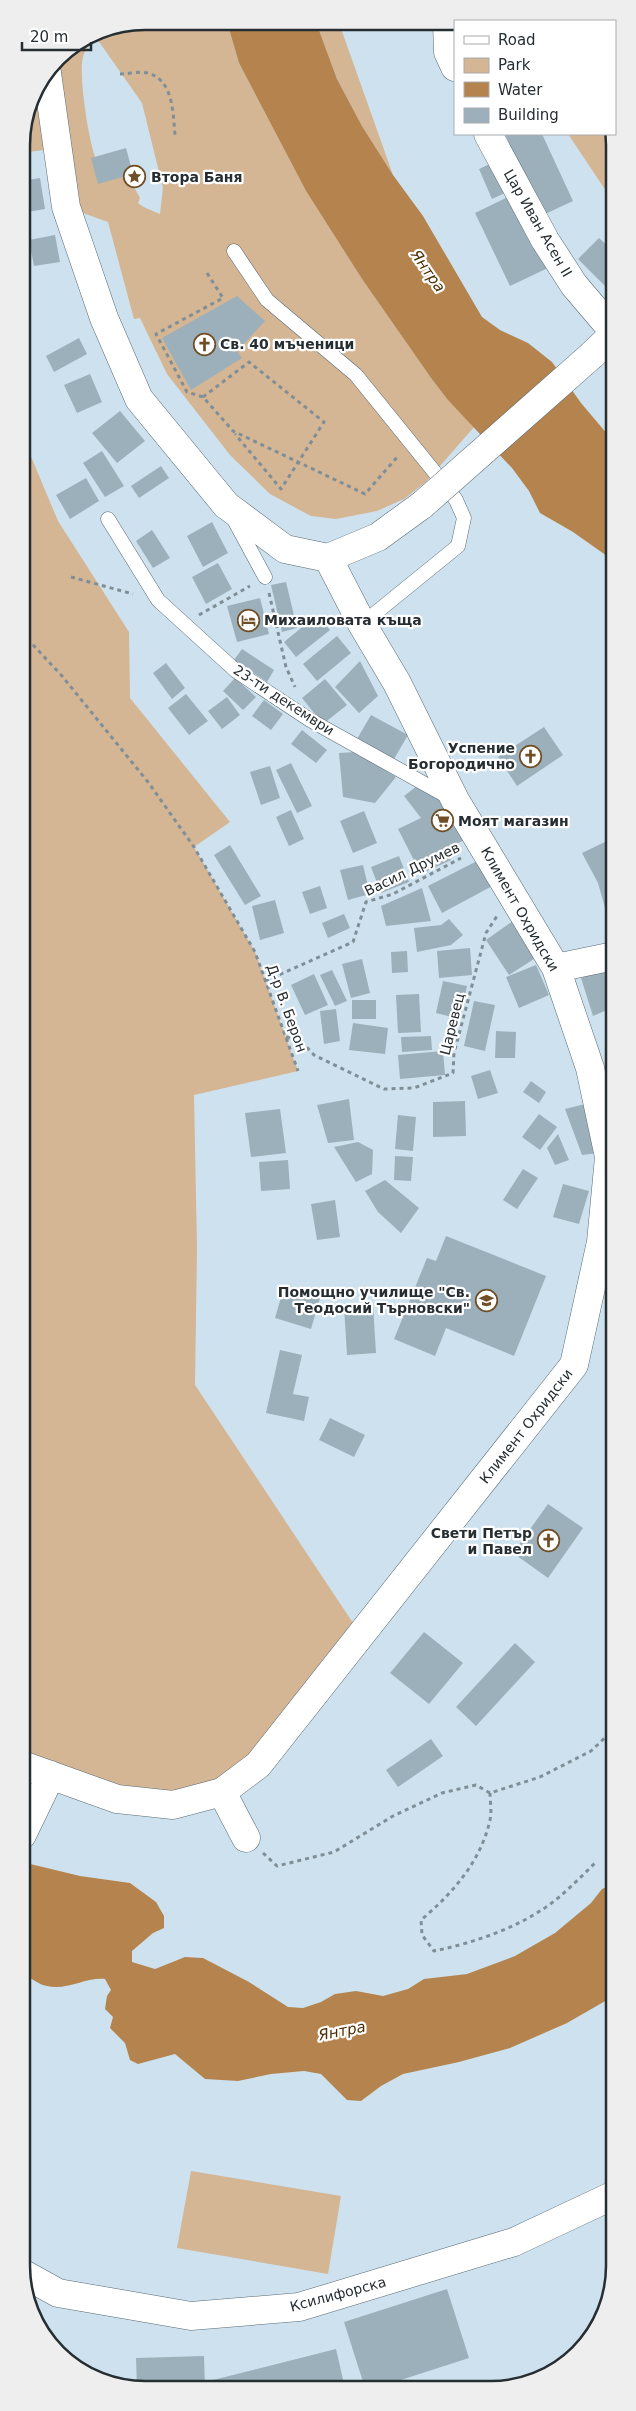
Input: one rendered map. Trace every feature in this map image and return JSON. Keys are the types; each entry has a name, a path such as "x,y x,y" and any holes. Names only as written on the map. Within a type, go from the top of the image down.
{"street":[{"path":"447,30 448,52 454,65"},
{"path":"48,82 66,207 104,318 139,399 226,504 285,549 328,558 378,537 422,505 606,341"},
{"name":"Цар Иван Асен II","path":"489,135 550,248 574,285 606,323"},
{"name":"Климент Охридски","path":"328,558 362,624 397,683 455,800 556,968 590,1068 606,1143"},
{"path":"556,968 606,958"},
{"name":"Климент Охридски","path":"30,1768 117,1799 173,1805 222,1792 258,1765 574,1365 601,1242 606,1189"},
{"path":"30,1818 51,1775"},
{"path":"222,1792 246,1838"},
{"name":"Ксилифорска","path":"31,2278 58,2293 191,2316 299,2307 514,2242 606,2199"}],"lane":[{"path":"234,251 267,300 356,375 411,441 456,500 464,518 458,546 362,624"},
{"path":"226,504 265,577"},
{"name":"23-ти декември","path":"108,519 158,600 236,671 310,720 455,800"}],"path":[{"path":"120,74 147,73 164,84 170,94 176,135"},
{"path":"202,397 249,362 324,422 281,488 202,397 187,392 156,334 223,298 208,273"},
{"path":"233,431 365,494 411,441"},
{"path":"72,577 158,600"},
{"path":"183,624 265,577 286,667 310,720"},
{"name":"Д-р В. Берон","path":"30,642 62,676 148,782 194,847 255,952 298,1071"},
{"name":"Васил Друмев","path":"265,981 353,942 366,902 393,894 484,846"},
{"name":"Царевец","path":"285,1037 301,1041 314,1055 384,1089 414,1088 453,1073 454,1053 486,933 496,916 516,900"},
{"path":"246,1838 277,1866 334,1852 393,1816 442,1793 476,1785 490,1793 540,1777 591,1751 606,1737"},
{"path":"490,1793 491,1818 476,1859 441,1903 421,1920 422,1935 434,1951 461,1946 513,1925 557,1899 595,1863"}],"green space":[{"path":"229,30 239,63 306,191 362,279 431,378 447,399 475,426 426,482 404,499 377,511 336,519 311,516 270,494 230,455 167,374 140,318 134,319 108,222 66,207 57,148 30,152 34,115 49,81 69,59 89,45 83,57 82,78 85,109 97,161 123,175 140,198 138,203 160,214 163,188 142,103 98,40 130,31"},
{"path":"319,30 341,30 393,175 362,126 337,79"},
{"path":"569,135 605,135 606,191"},
{"path":"30,454 58,521 129,632 130,698 230,822 194,847 255,952 298,1071 194,1095 197,1248 195,1385 361,1635 269,1750 173,1805 30,1767"},
{"path":"191,2171 341,2196 328,2274 177,2248"}],"water":[{"name":"Янтра","path":"229,30 319,30 337,79 362,126 393,175 423,216 482,317 500,330 528,343 552,362 581,403 606,433 606,555 573,532 540,513 529,491 512,468 447,399 431,378 362,279 306,191 239,63"},
{"name":"Янтра","path":"30,1864 80,1876 130,1883 156,1902 164,1916 164,1928 153,1933 132,1951 132,1962 155,1969 185,1957 203,1958 249,1982 288,2007 303,2008 321,2002 335,1994 356,1991 383,1996 408,1989 424,1979 467,1974 515,1956 555,1933 591,1903 602,1889 606,1887 606,2001 567,2023 510,2048 459,2062 403,2074 381,2086 361,2101 347,2100 321,2074 304,2071 271,2074 238,2081 205,2079 175,2054 138,2064 130,2060 125,2043 110,2028 113,2017 105,2009 107,1996 111,1990 105,1979 91,1980 61,1987 41,1984 30,1978"}],"building":[{"path":"505,135 542,135 573,201 543,215"},
{"path":"126,148 133,174 98,184 91,158"},
{"path":"498,160 511,190 492,199 479,169"},
{"path":"40,178 45,209 30,212 30,180"},
{"path":"514,194 550,267 510,286 475,213"},
{"path":"55,235 60,262 34,266 30,240"},
{"path":"599,238 606,245 606,287 578,259"},
{"name":"Св. 40 мъченици","path":"237,296 265,321 237,351 242,358 191,390 162,338"},
{"path":"79,338 87,354 54,372 46,356"},
{"path":"90,374 102,402 77,413 64,385"},
{"path":"120,411 145,441 117,463 92,433"},
{"path":"102,451 124,486 105,497 83,463"},
{"path":"161,466 169,478 139,498 131,486"},
{"path":"86,478 99,501 70,519 56,495"},
{"path":"212,522 228,553 203,567 187,536"},
{"path":"152,530 170,558 153,568 136,541"},
{"path":"218,563 232,589 206,604 192,577"},
{"path":"286,582 297,628 282,632 271,585"},
{"name":"Михаиловата къща","path":"260,598 269,634 237,642 227,606"},
{"path":"317,615 330,630 296,657 284,642"},
{"path":"337,636 351,653 317,681 303,664"},
{"path":"242,649 274,670 267,682 234,660"},
{"path":"360,661 378,696 359,713 335,687"},
{"path":"166,663 185,688 172,699 153,673"},
{"path":"235,678 256,697 243,710 223,691"},
{"path":"325,679 347,705 323,724 302,698"},
{"path":"186,694 208,721 189,735 168,708"},
{"path":"227,697 240,715 222,729 208,711"},
{"path":"264,700 283,714 271,730 252,716"},
{"path":"371,715 408,735 394,759 357,739"},
{"name":"Успение Богородично","path":"544,727 563,755 517,786 498,757"},
{"path":"302,730 327,750 316,763 291,744"},
{"path":"356,752 396,777 375,803 343,797 339,753"},
{"path":"291,763 312,806 297,813 276,770"},
{"path":"270,766 280,798 261,805 250,772"},
{"path":"417,786 448,801 467,839 445,849 451,860 421,874 398,829 421,818 404,796"},
{"path":"291,810 304,839 289,846 276,817"},
{"path":"364,811 377,843 353,853 340,821"},
{"path":"606,841 606,911 598,883 582,853"},
{"path":"230,845 261,896 245,905 214,855"},
{"path":"399,856 409,882 381,893 371,867"},
{"path":"483,858 496,884 442,913 428,886"},
{"path":"363,865 370,894 348,900 340,870"},
{"path":"320,886 327,908 310,914 302,892"},
{"path":"422,888 431,921 386,926 381,906"},
{"path":"275,900 284,933 260,940 252,906"},
{"path":"344,914 350,928 328,938 322,923"},
{"path":"449,919 463,935 451,945 417,952 414,928 441,925"},
{"path":"513,921 537,957 509,975 486,940"},
{"path":"470,948 472,975 439,978 437,951"},
{"path":"407,951 408,972 392,973 391,952"},
{"path":"362,959 370,993 351,998 342,964"},
{"path":"536,965 549,995 519,1008 506,977"},
{"path":"606,966 606,1010 593,1016 581,978"},
{"path":"332,970 347,1001 335,1006 320,975"},
{"path":"314,974 328,1005 305,1015 291,985"},
{"path":"443,981 467,986 460,1019 436,1013"},
{"path":"419,994 421,1032 398,1033 396,995"},
{"path":"352,1000 376,1000 376,1019 352,1019"},
{"path":"474,1001 495,1005 485,1051 464,1046"},
{"path":"336,1009 340,1041 324,1044 320,1011"},
{"path":"353,1023 388,1028 385,1054 349,1050"},
{"path":"496,1031 516,1032 515,1058 495,1058"},
{"path":"431,1036 432,1050 402,1052 401,1037"},
{"path":"443,1051 445,1075 400,1079 398,1055"},
{"path":"490,1070 498,1093 478,1099 471,1076"},
{"path":"531,1081 546,1092 539,1103 523,1092"},
{"path":"349,1099 354,1140 328,1143 317,1105"},
{"path":"465,1101 466,1136 433,1137 433,1102"},
{"path":"589,1103 598,1153 582,1155 565,1109"},
{"path":"280,1109 286,1153 251,1157 245,1113"},
{"path":"539,1114 557,1127 540,1150 522,1137"},
{"path":"398,1115 416,1117 413,1151 395,1149"},
{"path":"558,1134 569,1160 555,1165 547,1148"},
{"path":"358,1142 373,1150 372,1174 356,1182 334,1147"},
{"path":"395,1156 413,1157 411,1181 394,1180"},
{"path":"288,1160 290,1189 261,1191 259,1162"},
{"path":"523,1169 538,1178 517,1209 503,1200"},
{"path":"385,1180 419,1208 401,1233 378,1212 365,1191"},
{"path":"563,1184 589,1191 579,1224 553,1217"},
{"path":"335,1200 340,1237 317,1240 311,1204"},
{"path":"446,1236 546,1276 514,1356 446,1328 435,1356 394,1339 427,1258 436,1261"},
{"path":"284,1287 320,1298 311,1329 275,1318"},
{"path":"373,1304 376,1353 347,1355 344,1306"},
{"path":"280,1350 302,1355 293,1394 309,1397 304,1421 266,1413"},
{"path":"330,1418 365,1435 354,1457 319,1440"},
{"name":"Свети Петър и Павел","path":"548,1504 583,1528 548,1578 513,1553"},
{"path":"424,1632 463,1663 429,1704 390,1673"},
{"path":"515,1643 535,1662 476,1726 456,1707"},
{"path":"431,1739 443,1756 398,1787 386,1770"},
{"path":"447,2289 469,2358 398,2381 363,2381 344,2322"},
{"path":"336,2349 343,2381 213,2381"},
{"path":"204,2356 205,2381 137,2380 136,2358"}],"place":[{"name":"Втора Баня","path":"135,177"},
{"name":"Св. 40 мъченици","path":"204,344"},
{"name":"Михаиловата къща","path":"248,620"},
{"name":"Успение Богородично","path":"531,756"},
{"name":"Моят магазин","path":"442,821"},
{"name":"Помощно училище \"Св. Теодосий Търновски\"","path":"486,1300"},
{"name":"Свети Петър и Павел","path":"548,1541"}]}
